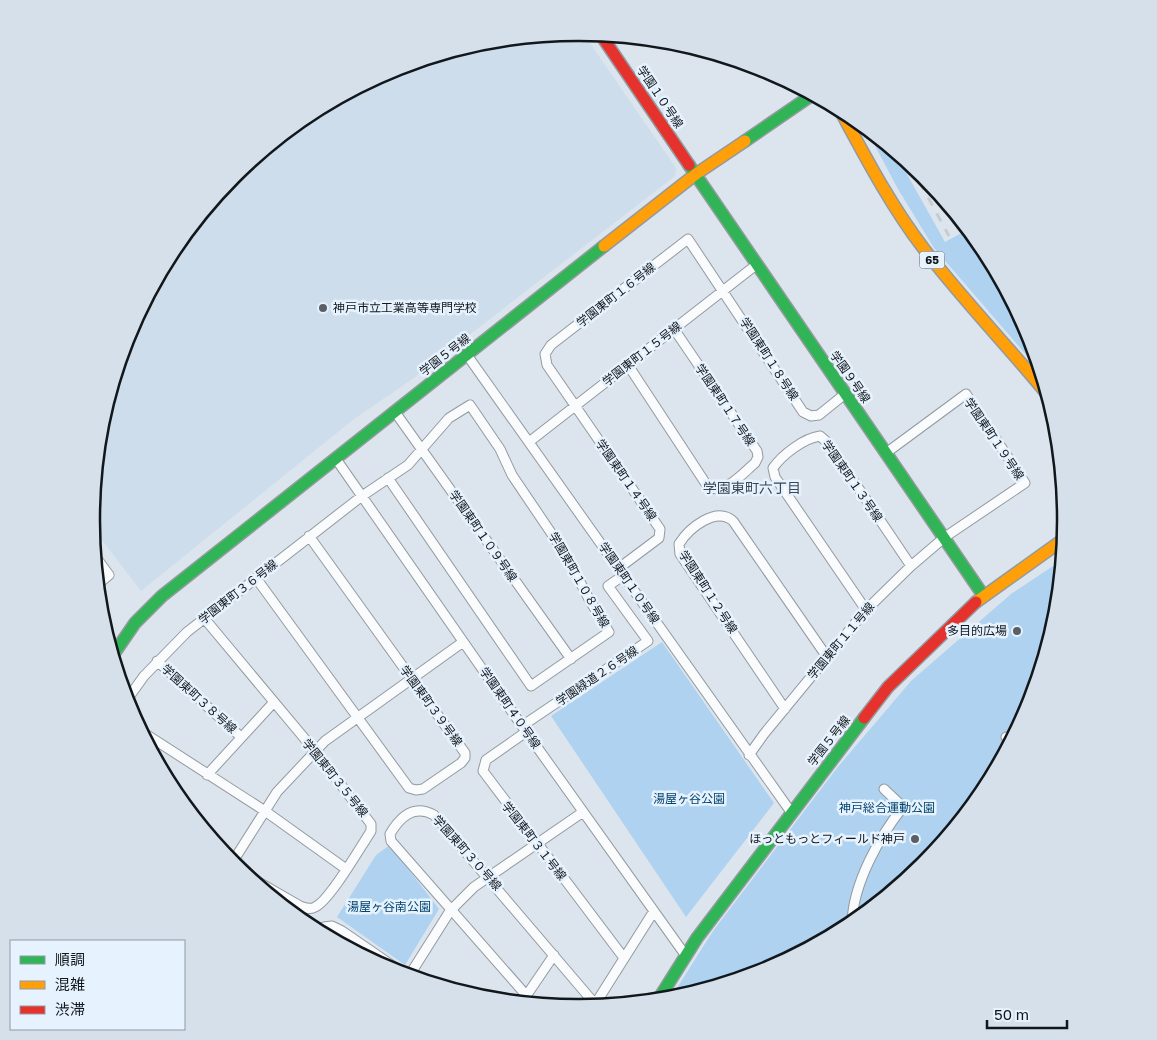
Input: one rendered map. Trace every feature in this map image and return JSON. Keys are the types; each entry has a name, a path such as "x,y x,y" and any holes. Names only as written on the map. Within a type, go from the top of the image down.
{"street":[{"name":"学園１０号線","path":"606,42 696,174"},
{"name":"学園５号線","path":"117,649 135,623 162,596 696,174 805,99"},
{"name":"65","path":"848,125 879,181 923,248 962,298 1022,362 1036,380"},
{"name":"学園９号線","path":"696,174 756,265 983,595"},
{"name":"学園東町１６号線","path":"575,406 547,365 545,354 551,345 688,239 724,290"},
{"name":"学園東町１５号線","path":"529,442 756,265"},
{"name":"学園東町１８号線","path":"724,290 803,412 811,416 819,415 845,394"},
{"name":"学園東町１７号線","path":"628,365 708,487 715,490 723,489 756,463 758,457 756,451 674,329"},
{"name":"学園東町１０号線","path":"466,356 622,572 791,812"},
{"name":"学園東町１９号線","path":"886,452 966,394 1025,483 944,537"},
{"name":"学園東町１０８号線","path":"362,496 388,478 408,465 449,418 470,405 500,450 512,475 566,555 609,632 531,686 388,478"},
{"name":"学園東町１４号線","path":"575,406 660,529 659,538 654,544 622,572"},
{"name":"学園東町１０９号線","path":"395,412 571,659"},
{"name":"学園東町１３号線","path":"866,610 775,478 773,468 778,462 811,437 820,436 828,443 911,566"},
{"name":"学園東町４０号線","path":"336,459 524,729 686,956"},
{"name":"学園東町３６号線","path":"132,692 138,682 157,662 204,618 362,496"},
{"name":"学園東町１２号線","path":"785,709 680,554 679,544 684,535 714,515 726,516 733,521 827,657"},
{"name":"学園東町３９号線","path":"256,578 409,788 416,790 430,784 461,762 464,758 464,753 309,536"},
{"name":"学園東町１１号線","path":"750,755 866,610 944,537"},
{"name":"学園５号線","path":"663,991 686,956 791,812 888,687 983,595 1056,544"},
{"path":"103,567 109,575 104,579"},
{"name":"学園緑道２６号線","path":"524,729 648,641 608,586 622,572"},
{"name":"学園東町３５号線","path":"204,618 314,751 371,824 371,831 321,904 308,909 278,892"},
{"path":"237,856 277,792 314,751 357,716 463,642"},
{"name":"学園東町３８号線","path":"157,662 241,738"},
{"path":"207,775 274,702"},
{"name":"学園東町３１号線","path":"524,729 486,760 483,771 624,958"},
{"path":"153,739 265,812 346,869"},
{"path":"853,912 872,855 890,823 905,810 884,788"},
{"name":"学園東町３０号線","path":"521,995 391,841 390,834 394,826 412,811 420,809 434,815 489,877 589,999"},
{"path":"412,968 450,911 474,887 583,812"},
{"path":"598,998 654,912"},
{"path":"327,927 332,926 342,931 374,952"},
{"path":"526,996 554,955"}],"shaded area":[{"name":"神戸市立工業高等専門学校","path":"589,41 676,168 675,176 411,380 354,419 141,591 101,538 101,489 109,427 125,366 149,308 180,254 219,204 240,181 287,140 339,105 395,78 425,67 485,50 547,42"}],"green space":[{"path":"873,143 904,169 945,242 961,233 977,254 1008,308 1029,358 934,248 898,189"},
{"name":"神戸総合運動公園","path":"1055,565 1048,613 1041,644 1021,703 1008,732 977,786 938,836 917,859 870,900 818,935 762,962 732,973 676,989 713,931 837,768 911,681 1011,594"},
{"name":"湯屋ヶ谷公園","path":"662,642 774,803 686,917 551,716"},
{"name":"湯屋ヶ谷南公園","path":"390,845 439,909 405,965 337,917 376,855"}],"railway":[{"path":"922,187 949,236"}],"traffic: fast":[{"path":"745,141 806,99"},
{"path":"689,165 983,595"},
{"path":"117,649 135,623 162,596 604,246"},
{"path":"663,991 697,938 864,718"}],"traffic: slow":[{"path":"848,125 879,181 912,233 954,286 1037,382"},
{"path":"604,246 696,174 745,141"},
{"path":"976,602 1056,545"}],"traffic: jam":[{"path":"606,42 689,165"},
{"path":"864,718 888,687 976,602"}],"place":[{"name":"神戸市立工業高等専門学校","path":"323,308"},
{"name":"多目的広場","path":"1017,631"},
{"name":"ほっともっとフィールド神戸","path":"915,839"}],"district":[{"name":"学園東町六丁目","path":"752,488"}]}
